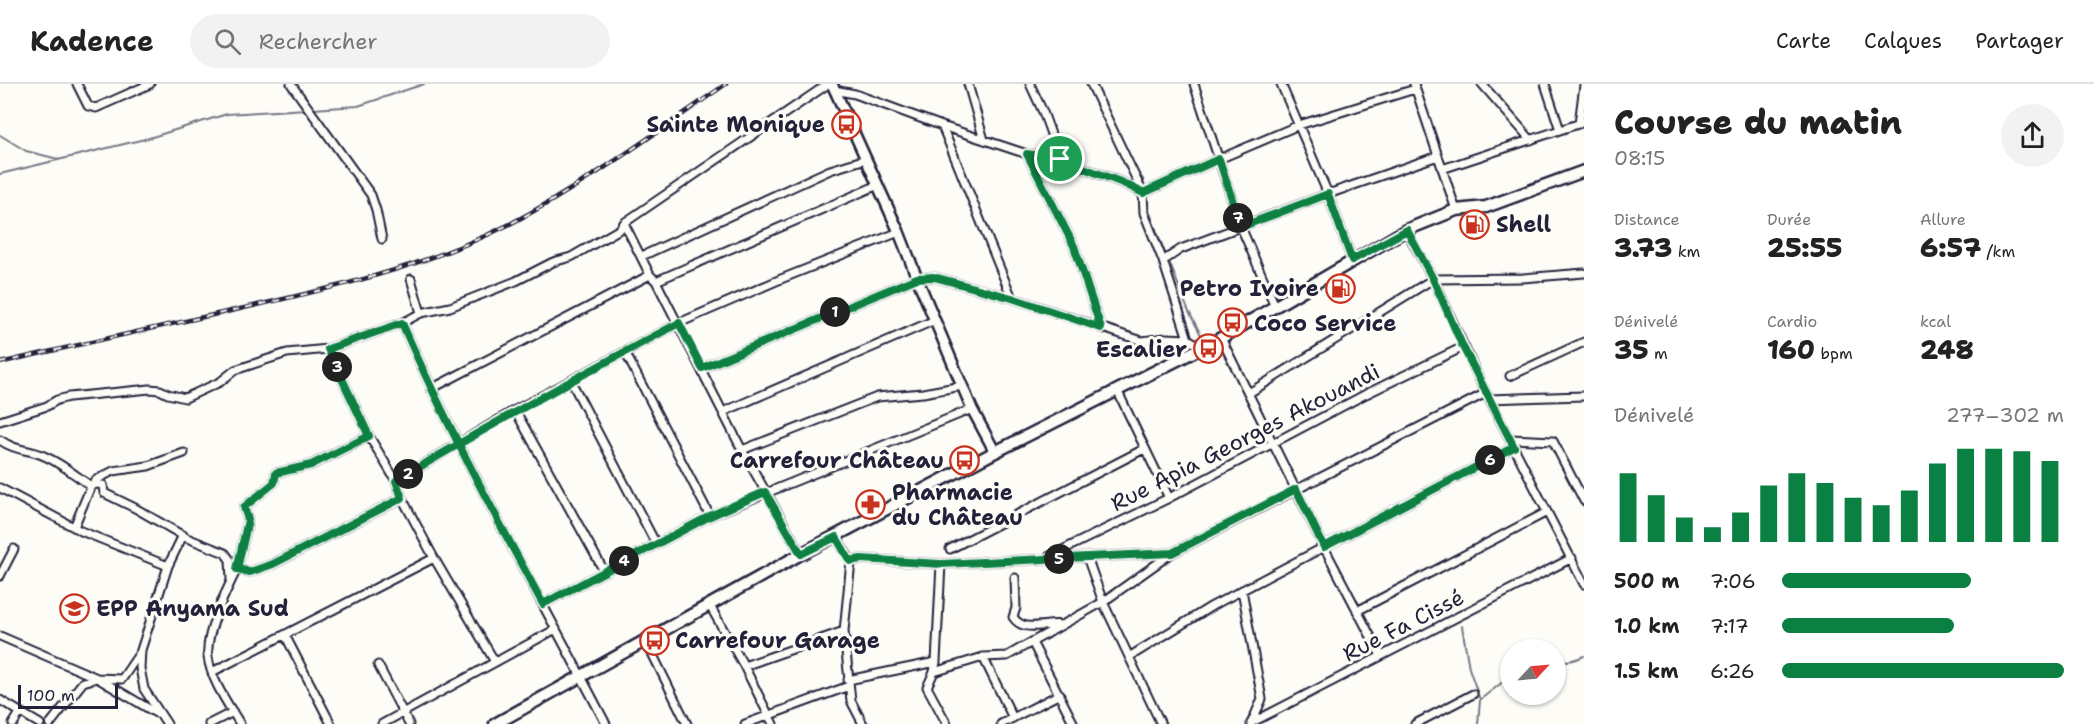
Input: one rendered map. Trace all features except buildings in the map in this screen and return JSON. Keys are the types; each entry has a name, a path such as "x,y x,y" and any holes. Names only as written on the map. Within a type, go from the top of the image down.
{"main road":[{"path":"495,724 801,554 995,452 1221,338 1407,230 1456,210 1486,207 1584,171"}],"street":[{"path":"77,84 88,106 96,108 150,84"},
{"path":"291,84 371,195 382,238"},
{"path":"968,84 984,140"},
{"path":"1030,84 1060,159"},
{"path":"1091,84 1143,193 1144,213 1163,261 1188,339"},
{"path":"1194,84 1241,227 1275,306"},
{"path":"1281,84 1328,194 1352,260"},
{"path":"1482,84 1531,140"},
{"path":"1545,84 1560,130"},
{"path":"1442,169 1582,123 1584,85"},
{"path":"831,86 1027,154 1060,159 1143,193"},
{"path":"831,86 899,232 972,409 995,452"},
{"path":"0,421 69,397 150,389 185,398 220,382 235,370 287,353 328,349 402,323 421,313 450,308 516,282 553,262 571,257 620,229 624,224 831,86"},
{"path":"1143,193 1299,125 1415,87 1456,210"},
{"path":"942,126 1012,298"},
{"path":"1027,154 1074,246 1101,328"},
{"path":"1163,261 1182,249 1437,156"},
{"path":"642,256 830,170 866,159"},
{"path":"431,389 653,278 878,185"},
{"path":"624,224 679,323 742,450 801,554"},
{"path":"1407,230 1433,279 1487,396 1584,584"},
{"path":"396,481 515,410 679,323 899,232"},
{"path":"1249,393 1433,279 1522,278 1584,273"},
{"path":"702,368 917,278 934,277 1012,298 1142,341 1166,338 1188,339 1201,347"},
{"path":"411,279 421,313"},
{"path":"723,412 935,320"},
{"path":"402,323 458,444 606,724"},
{"path":"1221,338 1324,547 1381,656"},
{"path":"1510,376 1584,342"},
{"name":"Rue Apia Georges Akouandi","path":"1044,560 1169,498 1366,394 1463,347"},
{"path":"328,349 369,436 396,481 402,498 434,558 495,662"},
{"path":"625,352 710,516"},
{"path":"571,381 656,544"},
{"path":"742,450 877,398 962,386"},
{"path":"1117,390 1169,498"},
{"path":"934,672 983,657 1007,656 1103,602 1172,553 1296,489 1487,396 1584,396"},
{"path":"543,604 710,516 972,409"},
{"path":"515,410 604,571"},
{"path":"240,724 212,672 208,658 210,631 237,569 248,520 244,507 274,483 276,473 311,465 369,436"},
{"path":"1511,439 1553,441 1584,501"},
{"path":"0,440 24,452 36,453 91,486"},
{"path":"1129,657 1212,606 1514,447"},
{"path":"950,549 1144,449"},
{"path":"74,527 91,486 96,480 113,471 148,466 184,453"},
{"path":"91,486 103,485 104,493 187,538 228,555 231,580"},
{"path":"0,488 74,527 168,566"},
{"path":"237,569 250,572 273,564 402,498"},
{"path":"1357,611 1547,512"},
{"path":"167,724 144,689 140,668 141,650 168,566 183,535"},
{"path":"836,537 850,561 844,631 851,701 863,724"},
{"path":"0,576 14,549"},
{"path":"850,561 861,559 941,564 1172,553"},
{"path":"1087,557 1103,602 1161,724"},
{"path":"212,672 434,558"},
{"name":"Rue Fa Cissé","path":"1251,724 1572,558"},
{"path":"941,564 936,662 927,687 947,724"},
{"path":"1015,578 1016,608 1013,617 1016,622 1030,627 1053,623 1062,625"},
{"path":"1242,590 1262,699 1251,724"},
{"path":"710,606 773,724"},
{"path":"382,724 556,629"},
{"path":"744,666 844,631"},
{"path":"285,635 331,724"},
{"path":"0,636 98,678 160,715"},
{"path":"646,641 687,724"},
{"path":"1032,642 1074,724"},
{"path":"50,724 83,682 98,678 122,679 141,650"},
{"path":"983,657 1013,718"},
{"path":"745,724 849,683 936,662"},
{"path":"378,665 409,724"},
{"path":"1002,724 1060,694"},
{"path":"1415,724 1473,694"},
{"path":"0,700 40,724"},
{"path":"13,724 20,712"},
{"path":"209,724 233,712"}],"waterway":[{"path":"313,109 358,106 424,84"},
{"path":"1096,84 1122,142"},
{"path":"0,174 149,138 227,114 307,109"},
{"path":"0,135 26,151 58,159"},
{"path":"1135,169 1143,179 1144,188"},
{"path":"1147,205 1166,256"},
{"path":"1169,261 1188,310 1201,335"},
{"path":"1462,626 1469,668 1480,700 1478,724"},
{"path":"1566,661 1584,656"},
{"path":"1481,699 1500,684"}],"railway":[{"path":"0,363 366,279 438,255 508,225 565,193 726,84"}],"place":[{"name":"Sainte Monique","path":"846,124"},
{"name":"Shell","path":"1475,224"},
{"name":"Petro Ivoire","path":"1340,288"},
{"name":"Coco Service","path":"1233,323"},
{"name":"Escalier","path":"1208,349"},
{"name":"Carrefour Château","path":"965,460"},
{"name":"Pharmacie du Château","path":"871,505"},
{"name":"EPP Anyama Sud","path":"75,608"},
{"name":"Carrefour Garage","path":"654,640"}],"route":[{"path":"1060,159 1027,154 1074,246 1101,328 1012,298 934,277 917,278 702,368 679,323 515,410 458,444 396,481 402,498 273,564 250,572 237,569 248,520 244,507 274,483 276,473 311,465 369,436 328,349 402,323 458,444 543,604 710,516 765,492 801,554 836,537 850,561 861,559 941,564 1172,553 1296,489 1324,547 1514,447 1407,230 1352,260 1328,194 1241,227 1219,159 1143,193 1060,159"}]}
